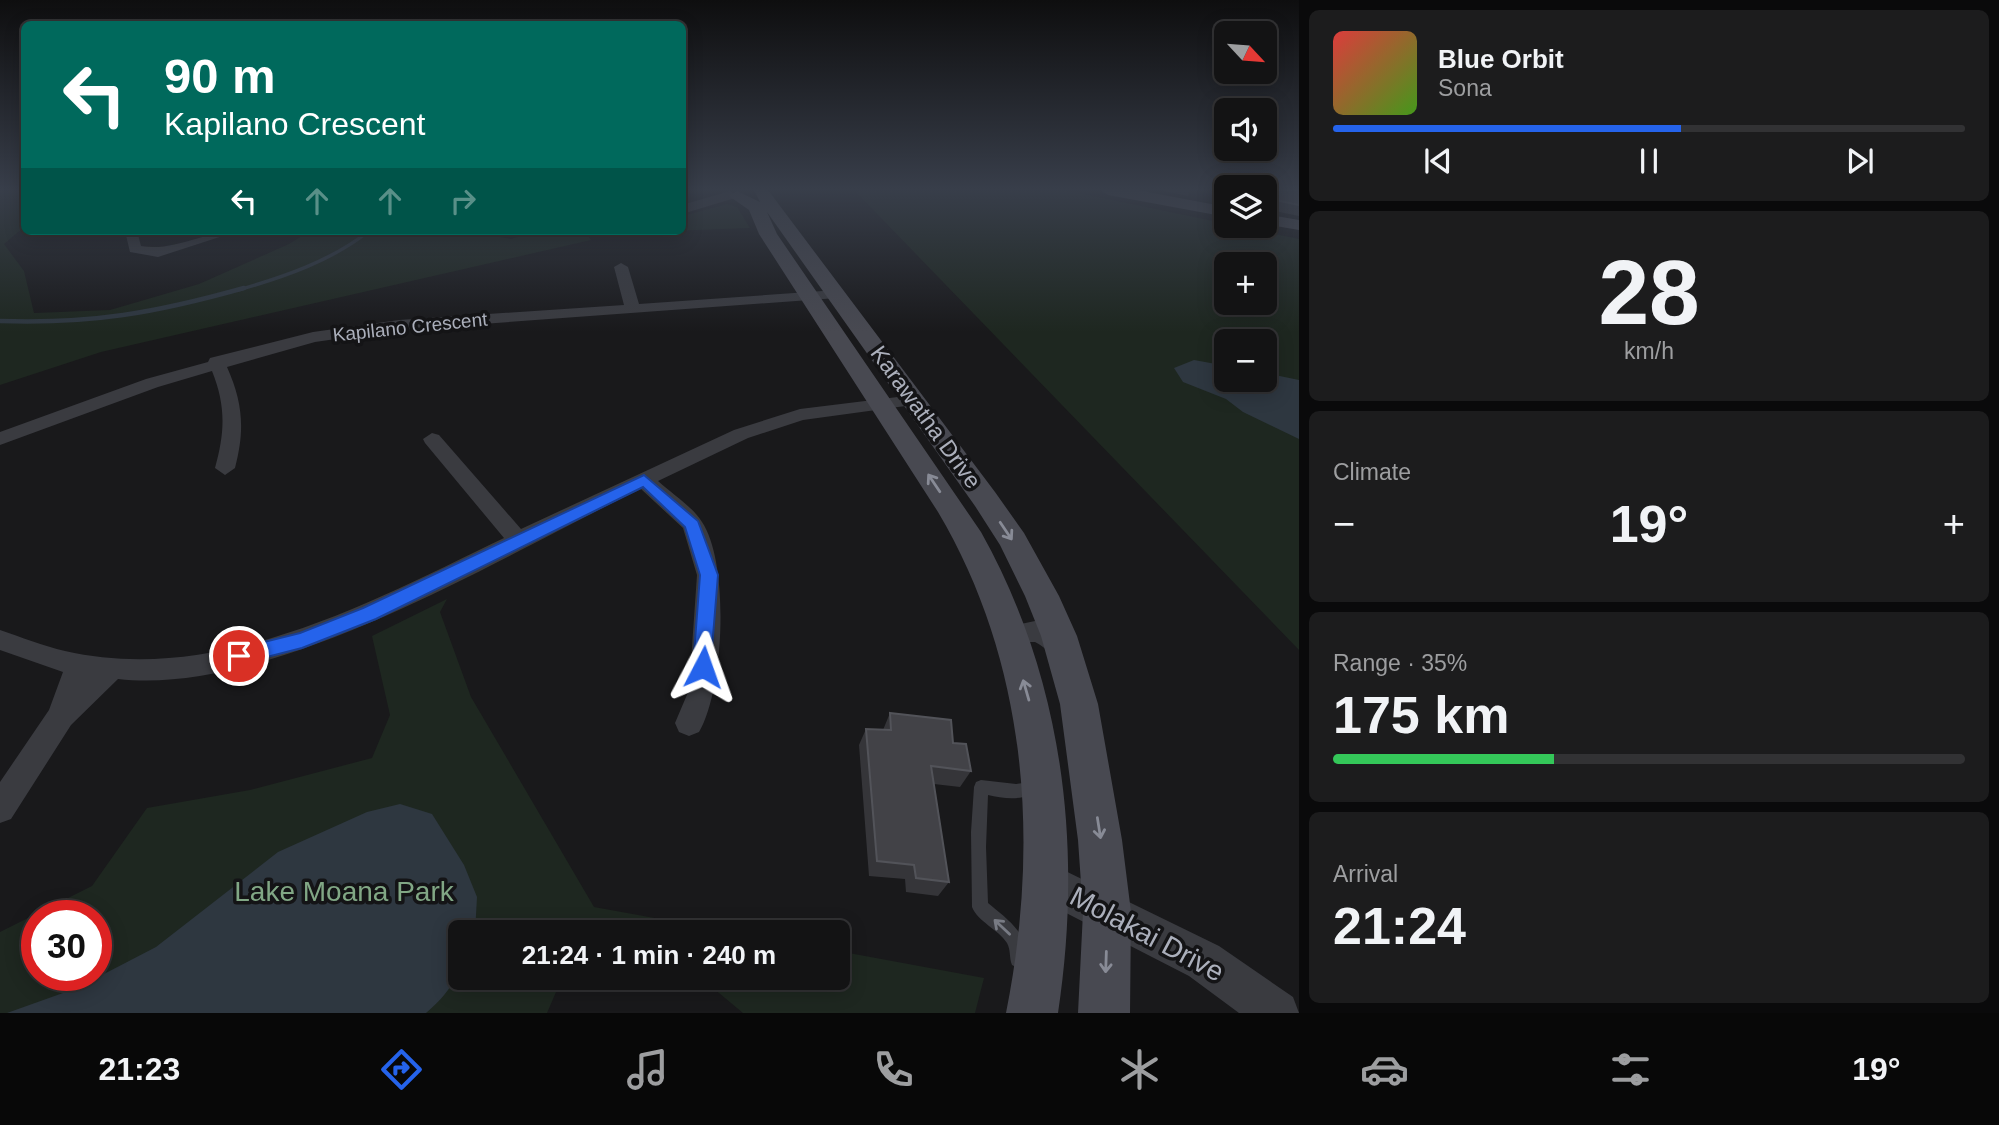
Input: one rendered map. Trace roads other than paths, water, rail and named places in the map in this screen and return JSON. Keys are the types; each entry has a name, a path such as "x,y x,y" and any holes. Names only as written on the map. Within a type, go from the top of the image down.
{"main road":[{"name":"Karawatha Drive","path":"771,237 914,400 1013,541 1042,596 1066,657 1079,705 1090,774 1107,912 1104,1013"},
{"name":"Karawatha Drive","path":"789,237 880,403 968,538 988,578 1013,645 1030,703 1041,774 1049,884 1023,997"}],"street":[{"path":"132,237 135,249 158,253 211,237"},
{"path":"621,267 633,309"},
{"name":"Kapilano Crescent","path":"0,439 216,362 313,337 378,327 822,295"},
{"path":"216,362 234,403 233,438 225,468"},
{"path":"0,640 30,654 78,665 110,670 142,670 218,661 302,640 370,614 518,540 765,425 813,412 914,400"},
{"path":"432,439 518,540"},
{"path":"644,480 693,525 709,575 702,691 697,710 689,723"},
{"name":"Karawatha Drive","path":"1013,645 1016,634 1028,630 1040,631 1054,641 1066,657"},
{"path":"61,716 78,665"},
{"path":"0,808 61,716 110,670"},
{"name":"Molakai Drive","path":"1049,884 1204,961 1276,1013"}],"lane":[{"path":"1023,997 1019,951 1015,939 980,907 977,858 981,788 1014,793 1028,789 1041,774"}],"waterway":[{"path":"238,290 306,267 360,237"},
{"path":"0,321 64,321 123,315 244,288"}],"park label":[{"name":"Lake Moana Park","path":"344,891"}]}
